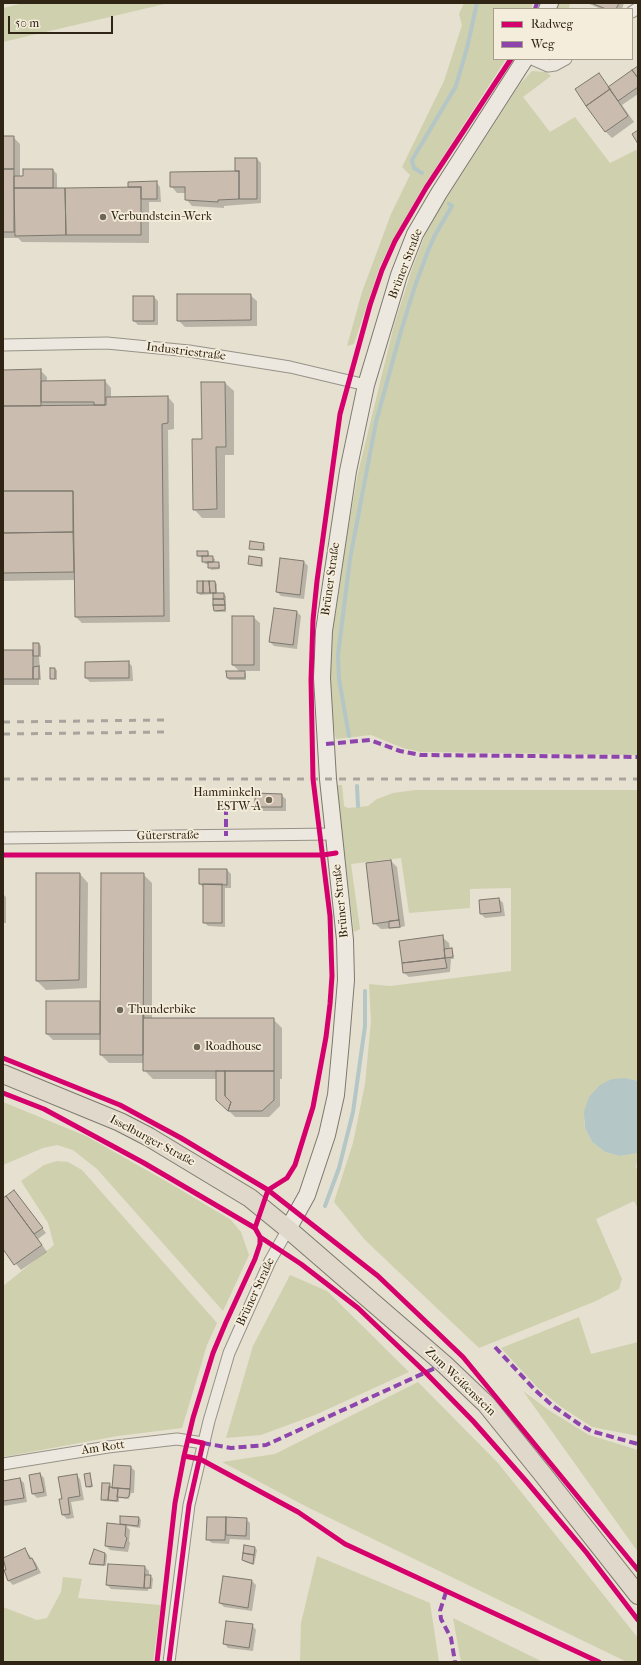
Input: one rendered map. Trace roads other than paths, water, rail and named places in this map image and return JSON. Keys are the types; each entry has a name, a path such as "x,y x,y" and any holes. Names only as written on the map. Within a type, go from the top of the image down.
{"main road":[{"name":"Brüner Straße","path":"288,1229 307,1196 321,1156 332,1113 338,1077 346,980 346,940 328,779 323,686 324,631 348,471 366,385 399,275 415,234 439,193 524,60"},
{"name":"Isselburger Straße","path":"3,1074 113,1119 149,1137 250,1198 288,1229"},
{"name":"Zum Weißenstein","path":"288,1229 444,1364 486,1404 638,1595"}],"street":[{"path":"534,60 548,66 555,65 564,60"},
{"name":"Industriestraße","path":"3,345 107,343 182,350 290,367 366,385"},
{"name":"Güterstraße","path":"3,838 334,834"},
{"name":"Brüner Straße","path":"169,1662 189,1505 203,1443 229,1353 270,1261 288,1229"},
{"name":"Am Rott","path":"3,1464 108,1446 182,1439 203,1443"}],"waterway":[{"path":"422,173 414,168 412,160 456,86 467,48 477,3"},
{"path":"349,736 339,679 338,655 350,559 376,422 401,331 428,251 435,235 452,206 449,204"},
{"path":"357,786 358,806"},
{"path":"325,1206 339,1168 353,1112 365,1026 365,991"}],"railway":[{"path":"3,722 165,720"},
{"path":"3,734 166,732"},
{"path":"3,779 638,779"}],"place":[{"name":"Verbundstein-Werk","path":"103,217"},
{"name":"Hamminkeln ESTW-A","path":"269,800"},
{"name":"Thunderbike","path":"120,1010"},
{"name":"Roadhouse","path":"197,1047"}]}
